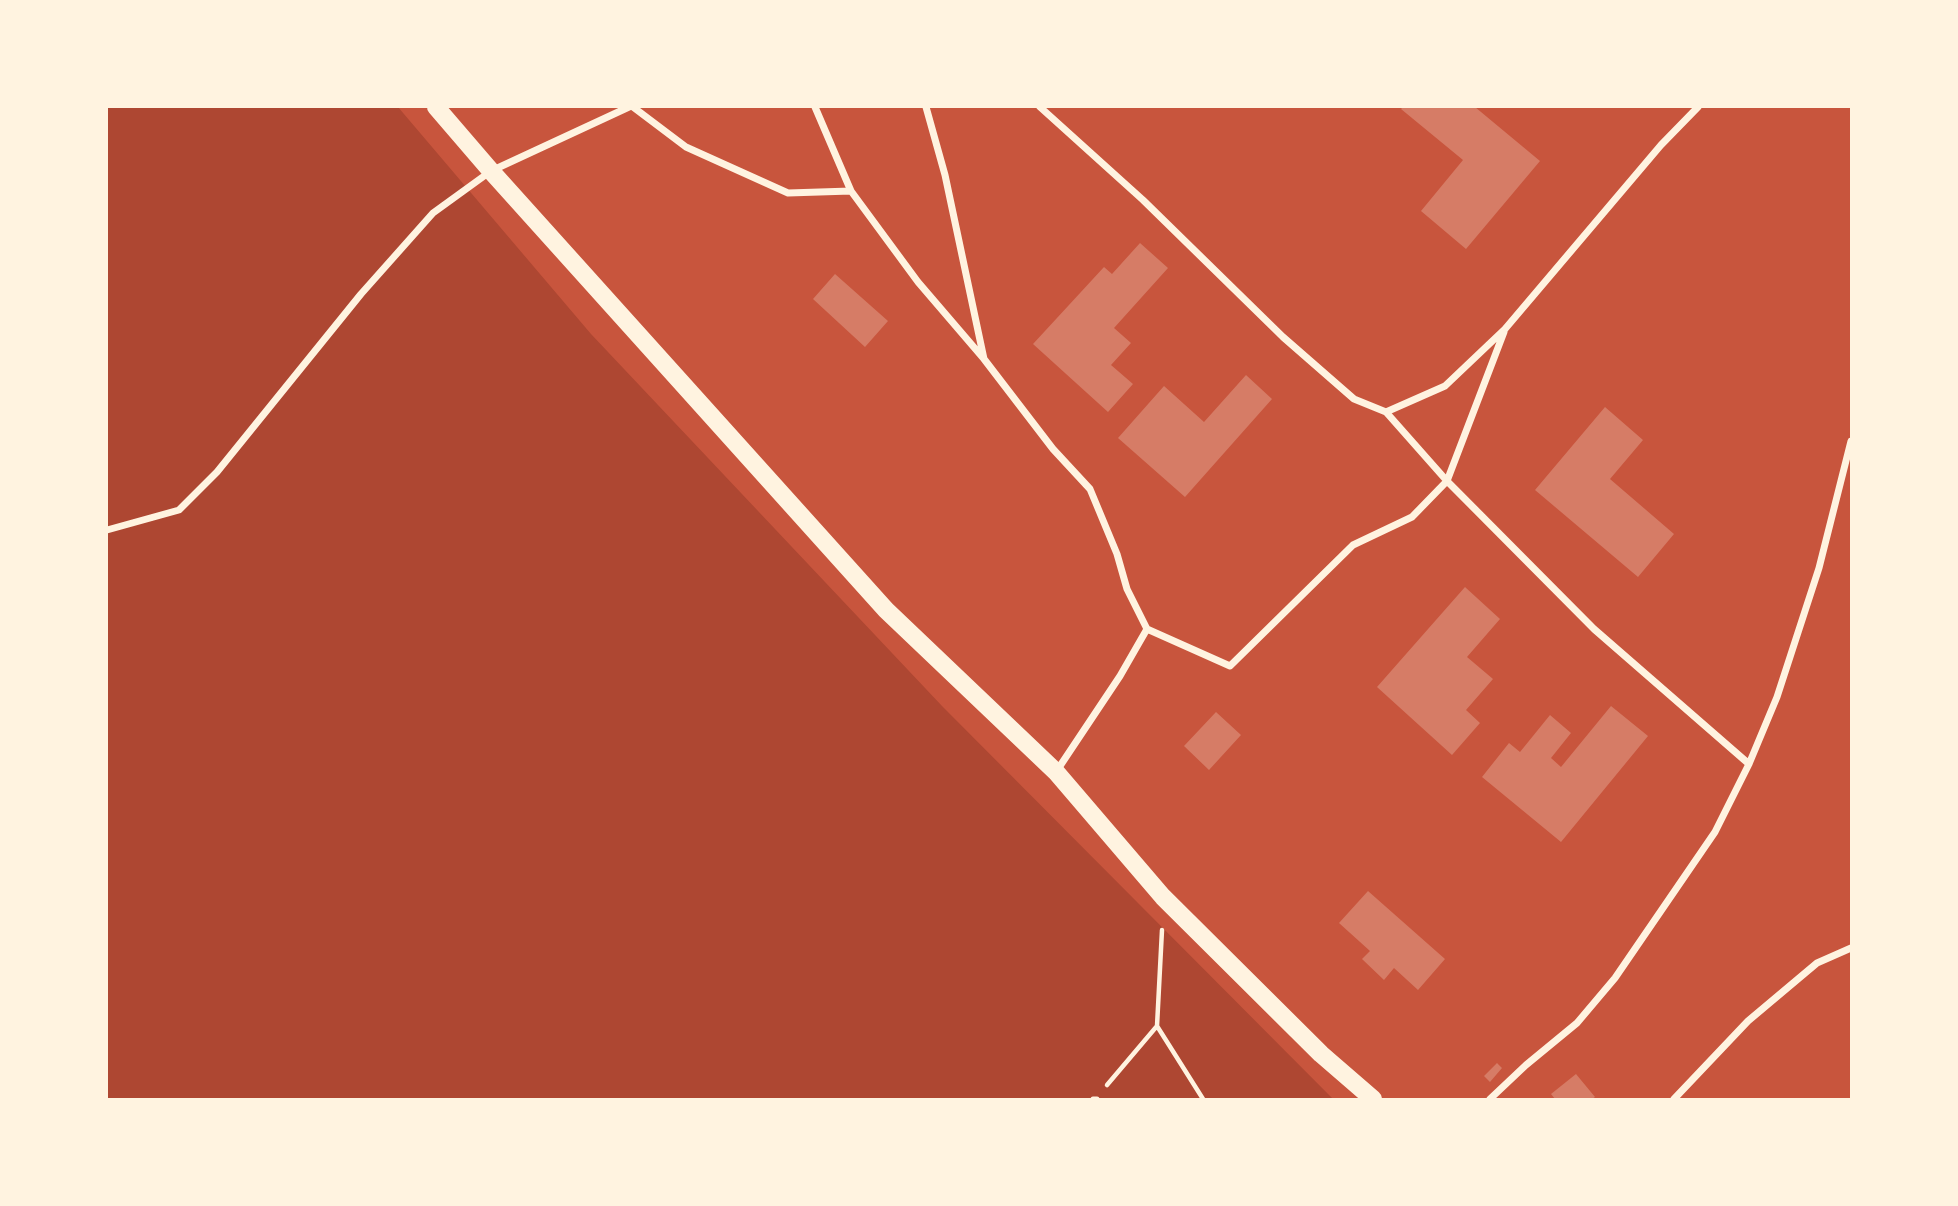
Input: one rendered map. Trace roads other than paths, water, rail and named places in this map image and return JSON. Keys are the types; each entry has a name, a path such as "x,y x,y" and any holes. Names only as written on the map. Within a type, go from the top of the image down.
{"main road":[{"path":"436,107 886,610 1056,772 1163,897 1321,1054 1374,1099"}],"street":[{"path":"107,530 179,510 217,472 352,304 433,213 491,171 631,107 687,147 788,193 851,191"},
{"path":"815,107 851,191 918,282 985,359 1053,449 1090,489 1127,589 1147,629 1230,666 1353,545 1412,517 1447,481 1505,329"},
{"path":"926,107 945,175 985,359"},
{"path":"1040,107 1143,201 1283,337 1354,399 1387,412 1447,481 1594,629 1749,764"},
{"path":"1387,412 1445,386 1505,329 1661,145 1698,107"},
{"path":"1490,1099 1577,1023 1615,978 1715,832 1749,764 1777,697 1819,568 1851,441"},
{"path":"1056,772 1120,676 1147,629"},
{"path":"1674,1099 1748,1021 1817,962 1851,948"}]}
